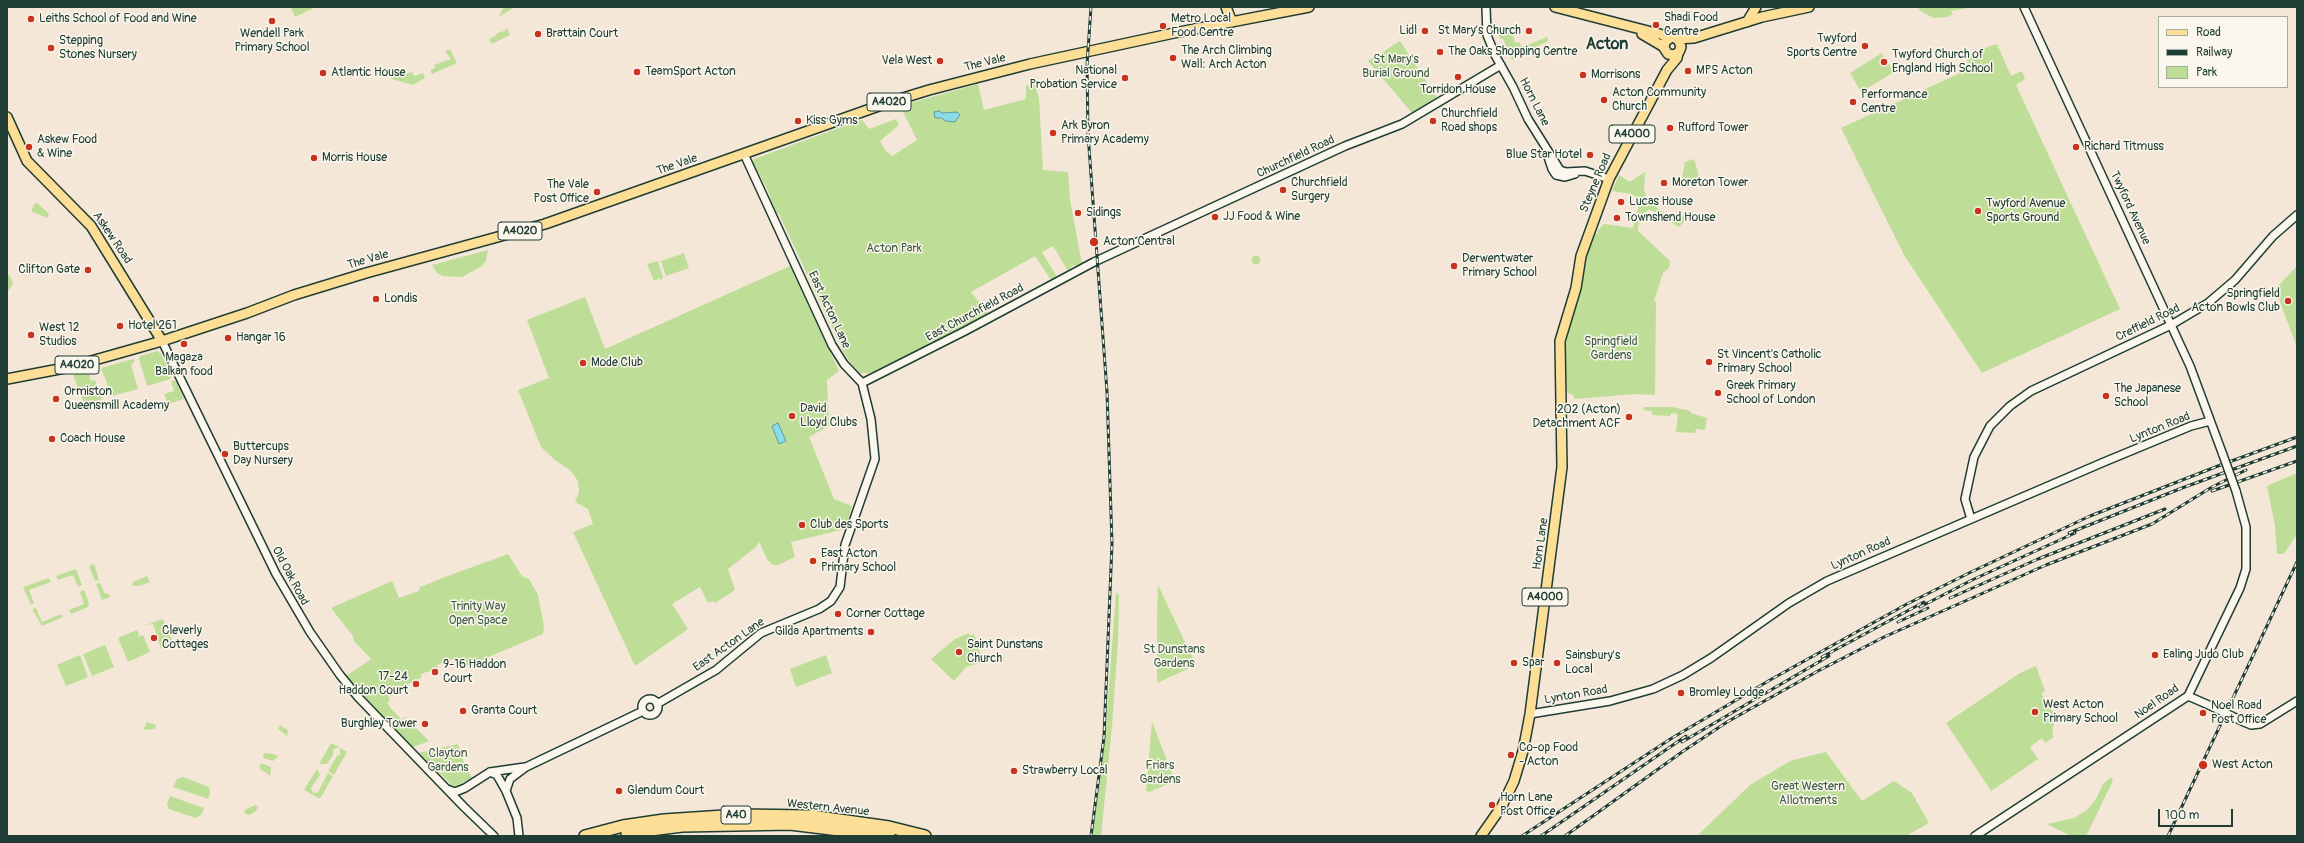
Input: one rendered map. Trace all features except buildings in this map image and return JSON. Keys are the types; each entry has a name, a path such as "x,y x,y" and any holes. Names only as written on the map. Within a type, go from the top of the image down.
{"highway":[{"name":"Western Avenue","path":"585,836 623,826 664,820 739,815 811,816 889,827 925,836"},
{"name":"Western Avenue","path":"616,836 682,826 790,824 889,836"}],"main road":[{"path":"1226,7 1232,22"},
{"name":"A4020","path":"1232,22 1308,7"},
{"path":"1555,7 1673,38 1694,38 1747,22 1809,7"},
{"path":"1747,22 1756,7"},
{"path":"1760,7 1762,18"},
{"name":"The Vale","path":"162,341 227,320 289,297 366,273 545,224 890,102 929,90 1028,65 1232,22"},
{"path":"1628,27 1665,49 1672,55 1679,51 1681,44 1673,38"},
{"path":"1668,68 1666,64 1665,42 1673,38"},
{"name":"Steyne Road","path":"1583,247 1609,178 1668,68 1674,62 1679,51 1694,38"},
{"name":"Askew Road","path":"7,117 27,161 91,226 162,341"},
{"name":"Horn Lane","path":"1481,836 1502,806 1514,781 1523,751 1530,714 1562,466 1560,341 1576,288 1583,247"},
{"name":"A4020","path":"7,379 70,367 162,341"}],"street":[{"name":"Horn Lane","path":"1486,7 1488,40 1546,150 1562,174 1590,172 1609,178"},
{"name":"Twyford Avenue","path":"2024,7 2190,366 2210,421"},
{"name":"Churchfield Road","path":"1097,261 1320,157 1402,124 1501,65"},
{"name":"East Acton Lane","path":"657,704 716,670 761,634 819,609 831,601 836,595 843,577 845,546 875,459 871,419 862,383 844,364 832,344 744,154"},
{"name":"Creffield Road","path":"1971,519 1965,499 1966,486 1974,457 1990,426 2010,406 2031,391 2171,325 2208,303 2224,291 2273,236 2297,214"},
{"name":"East Churchfield Road","path":"862,383 1097,261"},
{"name":"Old Oak Road","path":"162,341 270,561 299,616 344,680 464,807 494,836"},
{"name":"Lynton Road","path":"1530,714 1610,700 1653,689 1683,675 1711,658 1771,615 1808,591 1971,519 2184,429 2210,421"},
{"name":"Noel Road","path":"1975,836 2188,696 2240,588 2246,569 2246,527 2236,491 2210,421"},
{"path":"2188,696 2251,725 2260,724 2297,701"},
{"name":"East Acton Lane","path":"643,712 642,704 645,700 651,699 657,704"},
{"name":"East Acton Lane","path":"643,712 649,715 653,714 657,709 657,704"},
{"name":"East Acton Lane","path":"506,791 510,779 526,767 643,712"},
{"name":"East Acton Lane","path":"490,772 526,767"},
{"path":"447,789 456,792 490,772 497,775 506,791 517,818 519,835"},
{"path":"464,807 460,796 465,788"}],"green space":[{"path":"504,7 512,7 512,9 498,17"},
{"path":"1918,7 1974,7 1951,11 1953,14 1947,17 1934,18 1920,11"},
{"path":"291,8 314,8 295,17"},
{"path":"1511,26 1515,43 1519,42 1522,47 1547,37 1548,41 1512,60 1503,39 1500,39 1498,33"},
{"path":"507,28 510,35 492,44 489,39"},
{"name":"St Mary's Burial Ground","path":"1400,41 1437,98 1412,113 1368,61"},
{"name":"Twyford Avenue Sports Ground","path":"1997,44 2011,76 2022,71 2025,79 2016,85 2120,309 1982,373 1904,255 1841,128 1969,69 1966,54"},
{"path":"450,49 457,63 432,74 430,70 435,68 434,65 451,59 445,51"},
{"path":"1882,53 1894,72 1861,92 1850,73"},
{"path":"394,69 400,76 412,72 414,76 423,73 425,78 413,85 392,79 389,71"},
{"name":"Acton Park","path":"978,84 984,110 1026,99 1026,86 1035,85 1039,98 1043,170 1068,172 1070,200 1082,264 1076,266 1073,265 1068,271 1053,246 1042,252 1057,277 1051,280 1035,256 971,292 989,314 876,371 870,373 860,373 852,365 844,353 779,214 775,213 768,191 753,162 754,159 858,121 862,120 869,129 896,119 899,125 880,141 885,150 892,156 917,140 900,106"},
{"path":"1694,159 1700,180 1688,183 1682,178 1685,162"},
{"name":"Springfield Gardens","path":"1645,172 1644,190 1648,201 1666,214 1677,217 1693,211 1693,213 1679,227 1651,210 1648,210 1638,226 1638,231 1670,261 1669,268 1663,273 1654,301 1656,302 1655,395 1634,394 1575,399 1573,395 1567,393 1565,354 1567,333 1581,293 1586,254 1593,235 1598,233 1597,231 1604,224 1633,228 1640,200 1631,194 1612,191 1619,175 1630,182"},
{"path":"35,203 37,203 49,214 47,218 31,211"},
{"path":"488,250 486,261 482,266 462,277 443,276 437,273 432,265"},
{"path":"684,253 689,268 666,276 661,261"},
{"path":"1256,255 1261,260 1256,265 1251,260"},
{"path":"658,261 663,277 661,281 660,278 654,281 647,264"},
{"path":"790,266 839,371 827,380 829,426 809,437 834,499 852,506 845,529 791,542 795,557 778,565 773,565 768,561 759,542 756,547 728,569 735,590 715,603 713,601 708,603 700,587 672,604 688,629 635,666 573,532 593,524 588,509 575,502 579,492 578,481 571,471 555,460 541,447 518,390 549,378 527,320 585,297 605,349"},
{"name":"Springfield Acton Bowls Club","path":"2297,266 2297,347 2275,289"},
{"path":"7,274 10,276 13,284 7,293"},
{"path":"157,351 161,354 172,375 170,379 147,386 139,359 140,356"},
{"path":"133,359 135,361 131,365 138,389 112,396 101,368"},
{"path":"88,371 91,381 95,380 102,399 90,403 92,409 87,411 73,375"},
{"path":"171,381 176,381 184,399 168,404 164,394 174,391"},
{"path":"1644,407 1672,407 1691,411 1691,413 1707,418 1705,430 1696,429 1695,433 1676,432 1678,414 1671,413 1670,416 1652,415 1652,411 1643,410"},
{"path":"2297,473 2297,534 2284,554 2277,554 2275,526 2267,486"},
{"name":"Trinity Way Open Space","path":"508,554 522,576 529,579 538,595 544,626 543,634 465,667 457,657 437,665 438,668 421,674 421,678 388,694 390,700 387,702 389,706 402,720 405,717 429,741 413,747 387,722 346,676 371,659 354,641 353,636 331,608 392,581 399,598 419,591 420,587"},
{"path":"94,564 99,580 95,581 89,566"},
{"path":"76,569 82,585 78,587 73,575 58,580 56,576"},
{"path":"147,576 150,582 139,586 132,586 133,582"},
{"path":"49,578 51,582 29,590 34,603 31,605 23,587"},
{"path":"100,583 105,594 108,593 110,597 102,600 96,584"},
{"name":"St Dunstans Gardens","path":"1158,585 1196,665 1157,683 1157,619"},
{"path":"84,590 89,603 88,607 71,614 69,610 84,604 80,592"},
{"path":"1116,592 1119,596 1118,641 1112,727 1101,836 1092,836 1106,726"},
{"path":"36,608 42,622 61,614 63,617 42,626 32,609"},
{"path":"163,619 167,629 165,630 169,632 173,642 161,649 153,624 146,625"},
{"path":"137,630 139,634 137,637 143,635 150,652 128,662 118,638"},
{"path":"969,633 970,636 974,634 983,662 966,667 954,681 931,659 955,639"},
{"path":"105,645 114,667 92,676 83,654"},
{"path":"80,655 88,677 66,686 57,665"},
{"path":"826,655 832,673 796,687 790,669"},
{"path":"2036,666 2045,691 2041,693 2058,720 2054,723 2052,734 2054,737 2045,743 2042,738 2030,747 2038,759 1991,791 1946,723 2020,673"},
{"path":"147,722 156,725 155,729 143,730"},
{"name":"Friars Gardens","path":"1152,722 1175,781 1149,792 1146,791"},
{"path":"280,725 288,730 287,736 278,729"},
{"path":"331,743 339,747 333,750 333,755 327,764 319,764"},
{"name":"Clayton Gardens","path":"458,744 466,768 472,778 456,786 452,785 418,753"},
{"path":"340,748 347,752 334,775 328,771 337,756 340,755"},
{"name":"Great Western Allotments","path":"1826,752 1862,801 1894,781 1912,793 1929,823 1906,836 1697,836 1750,785 1790,761"},
{"path":"264,753 278,756 273,761 263,758"},
{"path":"261,763 271,767 270,776 259,768"},
{"path":"317,769 320,775 311,788 313,793 318,792 328,773 333,776 320,799 304,790"},
{"path":"183,777 209,787 210,793 208,799 173,787 177,779"},
{"path":"2111,777 2113,781 2086,836 2071,836 2047,824 2074,818 2088,809 2097,797 2103,784"},
{"path":"170,796 204,808 202,814 196,818 169,809 167,805"},
{"path":"255,805 258,806 256,811 249,815 244,813 245,810"}],"water":[{"path":"939,111 942,113 957,112 960,115 955,122 946,121 941,118 935,118 934,112"},
{"path":"778,423 786,441 779,444 772,426"}],"railway":[{"path":"1091,7 1087,65 1088,134 1107,392 1112,544 1104,737 1091,836"},
{"path":"1522,836 1672,738 1770,680 1907,604 2090,516 2297,437"},
{"path":"2069,533 2182,488 2297,446"},
{"path":"2212,491 2297,461"},
{"path":"1565,836 1682,752 1727,722 1818,671 1884,637 2046,565 2152,524 2212,487 2246,470"},
{"path":"1950,598 2038,559 2165,509"},
{"path":"1920,607 1972,580 2075,533"},
{"path":"2168,836 2297,562"},
{"path":"1822,657 1924,602"},
{"path":"1898,622 1928,608"},
{"path":"1682,742 1829,656"},
{"path":"1541,836 1686,736"}],"place":[{"name":"Leiths School of Food and Wine","path":"31,19"},
{"name":"Wendell Park Primary School","path":"272,21"},
{"name":"Shadi Food Centre","path":"1656,25"},
{"name":"Metro Local Food Centre","path":"1163,26"},
{"name":"Lidl","path":"1425,31"},
{"name":"St Mary's Church","path":"1529,31"},
{"name":"Brattain Court","path":"538,34"},
{"name":"Twyford Sports Centre","path":"1865,46"},
{"name":"Stepping Stones Nursery","path":"51,48"},
{"name":"The Oaks Shopping Centre","path":"1440,52"},
{"name":"The Arch Climbing Wall: Arch Acton","path":"1173,58"},
{"name":"Vela West","path":"940,61"},
{"name":"Twyford Church of England High School","path":"1884,62"},
{"name":"MPS Acton","path":"1688,71"},
{"name":"TeamSport Acton","path":"637,72"},
{"name":"Atlantic House","path":"323,73"},
{"name":"Morrisons","path":"1583,75"},
{"name":"Torridon House","path":"1458,77"},
{"name":"National Probation Service","path":"1125,78"},
{"name":"Acton Community Church","path":"1604,100"},
{"name":"Performance Centre","path":"1853,102"},
{"name":"Kiss Gyms","path":"798,121"},
{"name":"Churchfield Road shops","path":"1433,121"},
{"name":"Rufford Tower","path":"1670,128"},
{"name":"Ark Byron Primary Academy","path":"1053,133"},
{"name":"Askew Food & Wine","path":"29,147"},
{"name":"Richard Titmuss","path":"2076,147"},
{"name":"Blue Star Hotel","path":"1590,155"},
{"name":"Morris House","path":"314,158"},
{"name":"Moreton Tower","path":"1664,183"},
{"name":"Churchfield Surgery","path":"1283,190"},
{"name":"The Vale Post Office","path":"597,192"},
{"name":"Lucas House","path":"1621,202"},
{"name":"Twyford Avenue Sports Ground","path":"1978,211"},
{"name":"Sidings","path":"1078,213"},
{"name":"JJ Food & Wine","path":"1215,217"},
{"name":"Townshend House","path":"1617,218"},
{"name":"Acton Central","path":"1094,242"},
{"name":"Derwentwater Primary School","path":"1454,266"},
{"name":"Clifton Gate","path":"88,270"},
{"name":"Londis","path":"376,299"},
{"name":"Springfield Acton Bowls Club","path":"2288,301"},
{"name":"Hotel 261","path":"120,326"},
{"name":"West 12 Studios","path":"31,335"},
{"name":"Hangar 16","path":"228,338"},
{"name":"Magaza Balkan food","path":"184,344"},
{"name":"St Vincent's Catholic Primary School","path":"1709,362"},
{"name":"Mode Club","path":"583,363"},
{"name":"Greek Primary School of London","path":"1718,393"},
{"name":"The Japanese School","path":"2106,396"},
{"name":"Ormiston Queensmill Academy","path":"56,399"},
{"name":"David Lloyd Clubs","path":"792,416"},
{"name":"202 (Acton) Detachment ACF","path":"1629,417"},
{"name":"Coach House","path":"52,439"},
{"name":"Buttercups Day Nursery","path":"225,454"},
{"name":"Club des Sports","path":"802,525"},
{"name":"East Acton Primary School","path":"813,561"},
{"name":"Corner Cottage","path":"838,614"},
{"name":"Gilda Apartments","path":"871,632"},
{"name":"Cleverly Cottages","path":"154,638"},
{"name":"Saint Dunstans Church","path":"959,652"},
{"name":"Ealing Judo Club","path":"2155,655"},
{"name":"Spar","path":"1514,663"},
{"name":"Sainsbury's Local","path":"1557,663"},
{"name":"9-16 Haddon Court","path":"435,672"},
{"name":"17-24 Haddon Court","path":"416,684"},
{"name":"Bromley Lodge","path":"1681,693"},
{"name":"Granta Court","path":"463,711"},
{"name":"West Acton Primary School","path":"2035,712"},
{"name":"Noel Road Post Office","path":"2203,713"},
{"name":"Burghley Tower","path":"425,724"},
{"name":"Co-op Food - Acton","path":"1511,755"},
{"name":"West Acton","path":"2203,765"},
{"name":"Strawberry Local","path":"1014,771"},
{"name":"Glendum Court","path":"619,791"},
{"name":"Horn Lane Post Office","path":"1492,805"}],"district":[{"name":"Acton","path":"1607,45"}]}
